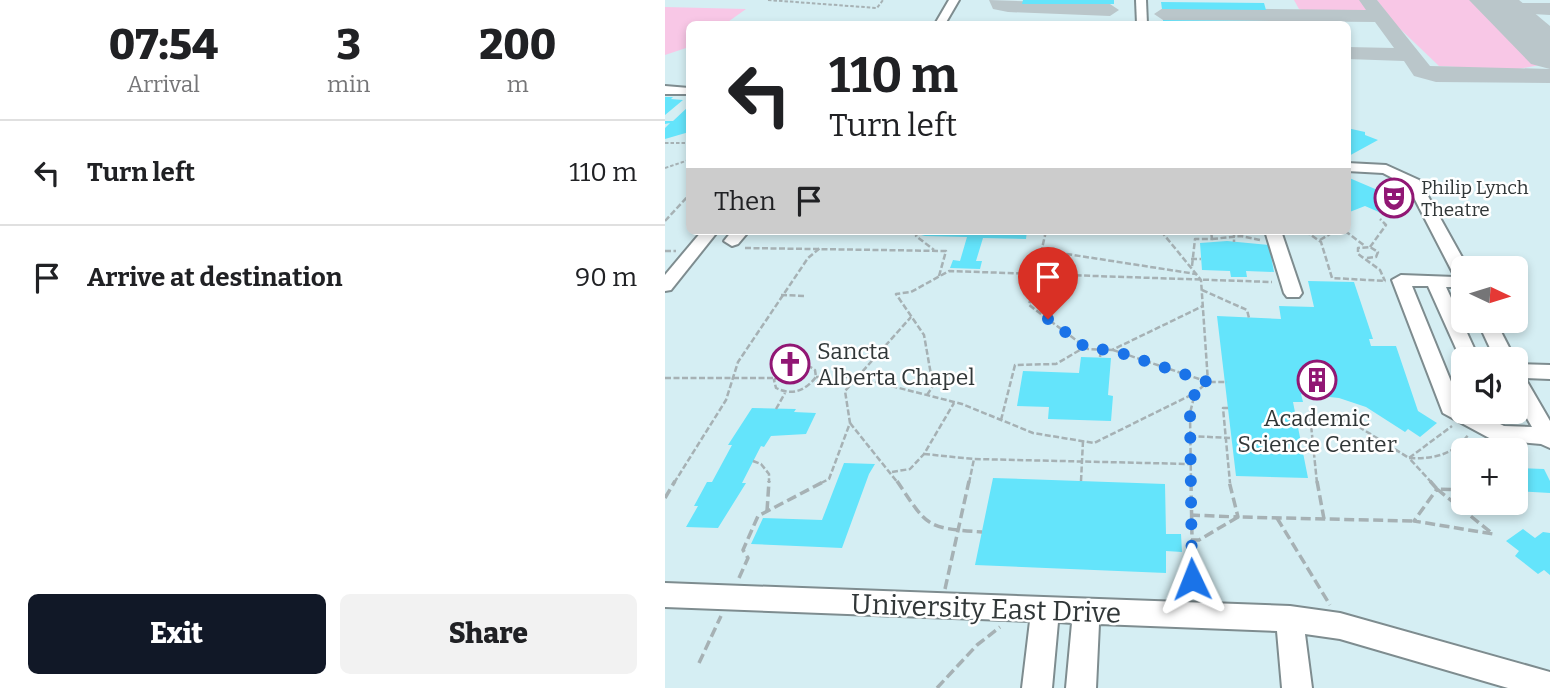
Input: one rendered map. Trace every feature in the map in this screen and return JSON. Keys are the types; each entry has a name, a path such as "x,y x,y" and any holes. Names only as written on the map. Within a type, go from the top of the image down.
{"street":[{"path":"942,21 954,0"},
{"path":"1141,0 1142,21"},
{"path":"665,90 686,91"},
{"path":"1351,167 1400,173 1414,183 1422,193 1454,256"},
{"path":"665,286 707,235"},
{"path":"1271,236 1293,293"},
{"path":"1451,282 1401,280 1450,408 1501,434 1549,438"},
{"path":"1435,281 1464,347"},
{"path":"1528,373 1547,377"},
{"path":"1528,402 1549,438"},
{"path":"1497,424 1501,434"},
{"name":"University East Drive","path":"665,595 1290,619 1340,625 1547,686"},
{"path":"1032,611 1037,688"},
{"path":"1081,688 1086,613"},
{"path":"1290,619 1297,688"}],"path":[{"path":"768,0 877,8 883,0"},
{"path":"665,143 686,143"},
{"path":"665,168 686,161"},
{"path":"665,221 686,198"},
{"path":"1370,247 1386,225 1380,219"},
{"path":"916,235 934,250"},
{"path":"1045,235 1028,305 1086,347 1112,350 1208,382 1227,382"},
{"path":"1164,235 1201,280 1208,382"},
{"path":"1212,235 1212,239"},
{"path":"1320,241 1329,235"},
{"path":"1350,235 1378,254 1367,258"},
{"path":"1234,242 1235,236"},
{"path":"1193,269 1191,259 1195,239 1271,236"},
{"path":"739,240 820,248 946,251 939,277"},
{"path":"1365,246 1358,248 1357,252 1380,270 1385,281"},
{"path":"665,498 726,400 739,362 808,258 820,248"},
{"path":"1041,250 1196,274"},
{"path":"1191,259 1201,259"},
{"path":"927,395 933,386 924,335 896,294 911,292 949,271 1272,282"},
{"path":"1202,290 1247,310 1249,318"},
{"path":"782,295 805,296"},
{"path":"1112,350 1203,306"},
{"path":"699,663 748,558 743,550 758,516 829,478 850,423 845,391 911,317"},
{"path":"1001,420 1015,365 1056,364 1086,347"},
{"path":"1100,357 1101,349"},
{"path":"665,378 775,378 787,368 800,365 811,367 816,377"},
{"path":"816,377 856,377 954,403 1033,433 1094,443 1195,393 1208,382"},
{"path":"775,378 776,388 785,393 807,388 816,377"},
{"path":"776,409 785,393"},
{"path":"1193,599 1190,413 1195,393"},
{"path":"891,472 911,469 924,454 954,403"},
{"path":"1228,408 1223,408 1228,438 1229,480 1238,517"},
{"path":"1190,515 1238,517 1277,518 1414,521 1493,534 1437,489 1409,458 1355,422 1336,415 1310,415 1313,460 1324,519"},
{"path":"850,423 891,472 923,522 959,531 982,532"},
{"path":"1409,458 1456,424"},
{"path":"1409,458 1445,457 1456,450 1471,432"},
{"path":"1190,436 1228,438"},
{"path":"1081,481 1083,441"},
{"path":"924,454 974,459 1190,464"},
{"path":"941,607 974,459"},
{"path":"753,461 761,464 769,474 767,511"},
{"path":"1437,489 1451,489"},
{"path":"1414,521 1437,489"},
{"path":"1191,540 1199,540 1238,517"},
{"path":"1277,518 1330,606"},
{"path":"937,688 977,645 1032,611"}],"shaded area":[{"path":"665,0 1550,0 1550,688 665,688"},
{"path":"1294,0 1361,0 1368,10 1362,13 1314,13 1299,9"},
{"path":"1377,0 1479,0 1534,54 1540,65 1513,70 1439,66 1396,25"},
{"path":"665,7 746,9 729,21 686,21 686,48 665,55"}],"building":[{"path":"1023,0 1114,0 1114,4 1022,4"},
{"path":"1161,2 1264,3 1266,10 1162,9"},
{"path":"1163,20 1270,21 1163,21"},
{"path":"665,97 673,97 671,99 683,100 665,115"},
{"path":"686,109 686,133 665,139 665,128 670,123 665,124 665,121 673,121"},
{"path":"1351,129 1365,132 1365,135 1378,140 1351,155"},
{"path":"1351,179 1408,203 1388,216 1365,206 1351,211"},
{"path":"921,235 1026,235 1026,239 983,238 976,261 982,261 980,269 950,268 953,260 960,261 967,237"},
{"path":"1227,241 1269,245 1274,272 1246,271 1247,277 1231,277 1230,271 1202,270 1200,243"},
{"name":"Academic Science Center","path":"1308,281 1354,282 1373,339 1369,339 1371,346 1396,346 1418,411 1437,423 1420,437 1408,429 1405,432 1366,407 1339,398 1301,394 1303,402 1293,402 1308,478 1236,476 1217,316 1281,319 1279,306 1314,307"},
{"name":"Sancta Alberta Chapel","path":"1081,357 1111,358 1108,395 1113,396 1111,421 1048,419 1049,407 1017,406 1023,371 1079,373"},
{"path":"752,408 796,409 794,412 816,413 806,434 771,436 764,447 761,446 742,483 746,483 718,528 686,527 707,482 712,482 732,445 728,445"},
{"path":"844,463 875,464 842,548 751,544 763,518 822,520"},
{"path":"1528,468 1544,469 1550,481 1550,493 1528,492"},
{"path":"993,478 1165,484 1166,534 1181,534 1182,552 1166,551 1166,573 975,565"},
{"path":"1523,529 1535,538 1543,532 1550,533 1550,575 1544,570 1538,574 1515,556 1519,551 1506,541"}],"taxiway":[{"path":"998,0 999,5 1008,7 1110,10"},
{"path":"1368,0 1422,71 1436,75 1550,76"},
{"path":"1501,8 1550,9"},
{"path":"1163,14 1380,16"},
{"path":"1351,53 1407,55"}],"runway":[{"path":"1492,0 1550,53"}],"place":[{"name":"Philip Lynch Theatre","path":"1394,198"},
{"name":"Sancta Alberta Chapel","path":"790,364"},
{"name":"Academic Science Center","path":"1317,380"}],"route":[{"path":"1048,319 1088,349 1112,350 1208,382 1195,393 1190,413 1192,579"}]}
